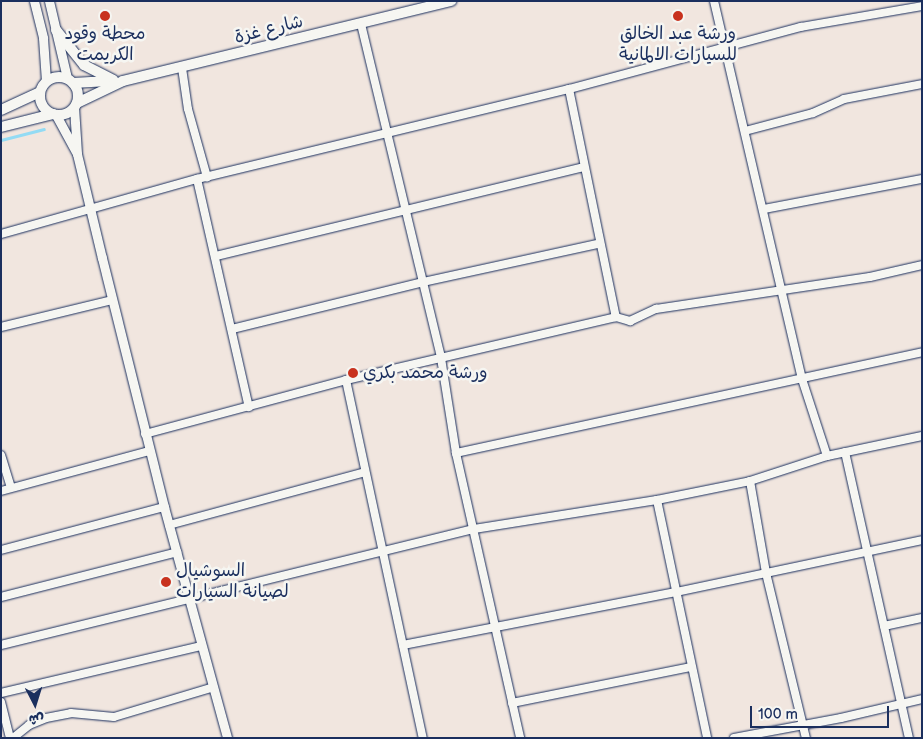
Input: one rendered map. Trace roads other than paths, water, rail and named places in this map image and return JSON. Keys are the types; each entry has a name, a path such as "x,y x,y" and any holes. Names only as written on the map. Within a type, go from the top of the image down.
{"main road":[{"name":"شارع غزة","path":"70,80 118,81 182,68 451,1"},
{"path":"56,30 84,65 118,81"},
{"path":"1,110 40,92 46,81 60,76 70,80 77,89 76,105 66,114 1,127"},
{"name":"شارع غزة","path":"76,105 118,81"},
{"path":"40,92 42,106 54,115"}],"street":[{"path":"34,1 43,38 46,81"},
{"path":"49,1 70,80"},
{"path":"714,1 784,291 802,379 827,456"},
{"path":"1,234 197,179 569,88 837,18 922,6"},
{"path":"361,24 441,358 456,453 520,738"},
{"path":"182,68 188,108 207,177"},
{"path":"745,131 813,113 844,99 922,84"},
{"path":"569,88 598,244 616,317"},
{"path":"76,105 77,154 149,452 226,737"},
{"path":"54,115 77,154"},
{"path":"216,256 406,208 583,167"},
{"path":"197,179 249,406"},
{"path":"764,209 922,179"},
{"path":"232,329 423,282 598,244"},
{"path":"145,434 346,380 616,317 630,320 656,309 784,291 922,266"},
{"path":"1,327 113,300"},
{"path":"456,453 922,352"},
{"path":"346,380 423,738"},
{"path":"1,645 474,529 657,500 750,481 827,456 922,436"},
{"path":"1,491 149,452"},
{"path":"845,452 909,738"},
{"path":"1,454 11,488"},
{"path":"169,524 365,472"},
{"path":"750,481 766,573 806,738"},
{"path":"657,500 707,738"},
{"path":"1,550 164,507"},
{"path":"403,645 676,592 922,540"},
{"path":"1,597 177,552"},
{"path":"884,626 922,618"},
{"path":"1,693 202,646"},
{"path":"512,703 691,667"},
{"path":"1,702 12,738 29,725 46,718 71,714 114,716 214,688"},
{"path":"734,738 922,699"}],"waterway":[{"path":"1,140 44,129"}],"place":[{"name":"محطة وقود الكريمت","path":"105,16"},
{"name":"ورشة عبد الخالق للسيارات الالمانية","path":"678,16"},
{"name":"ورشة محمد بكري","path":"353,373"},
{"name":"السوشيال لصيانة السيارات","path":"166,582"}]}
